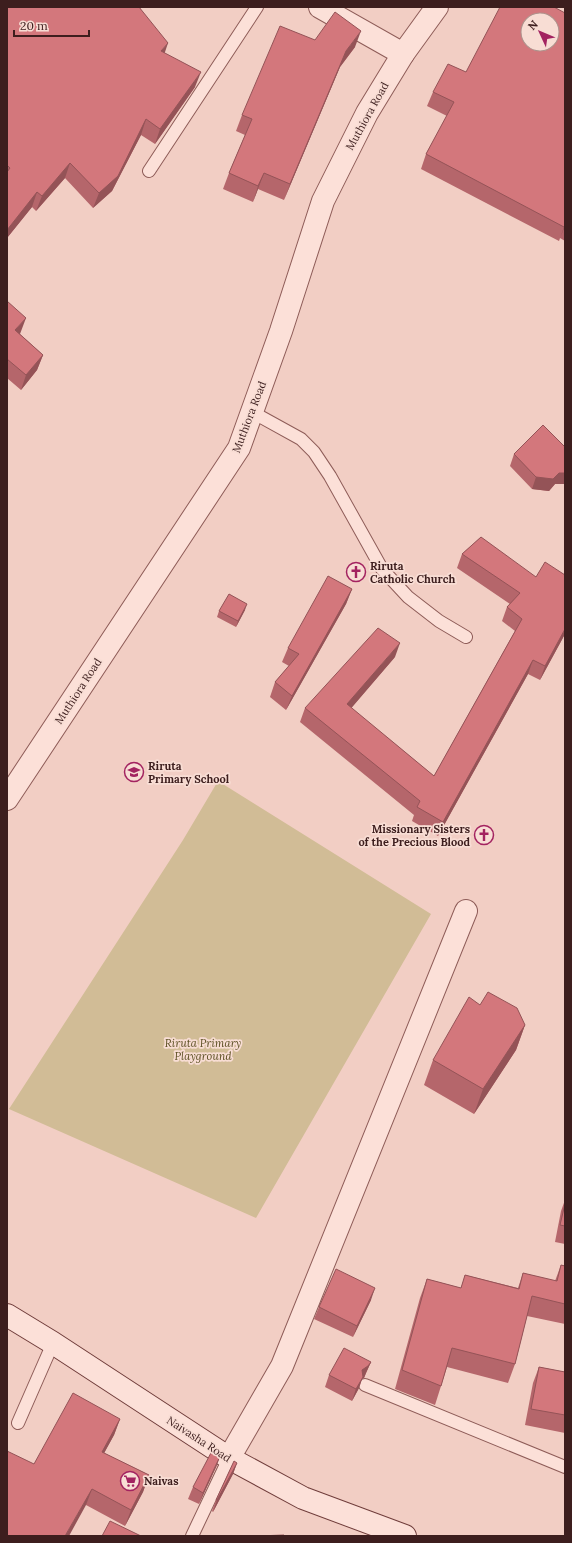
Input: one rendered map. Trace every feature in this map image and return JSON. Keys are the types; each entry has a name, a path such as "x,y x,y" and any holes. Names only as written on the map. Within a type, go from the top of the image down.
{"street":[{"path":"320,7 403,54"},
{"name":"Muthiora Road","path":"7,799 239,448 281,331 323,201 367,113 403,54 437,7"},
{"path":"229,1458 282,1366 466,911"},
{"name":"Naivasha Road","path":"7,1315 53,1343 229,1458 303,1498 405,1536"}],"lane":[{"path":"149,171 257,7"},
{"path":"252,412 301,439 314,452 330,476 382,569 408,597 439,621 466,637"},
{"path":"18,1423 53,1343"},
{"path":"365,1386 565,1467"},
{"path":"192,1536 229,1458"}],"green space":[{"name":"Riruta Primary Playground","path":"218,781 431,914 256,1218 9,1109 183,840"}],"building":[{"path":"7,7 139,7 168,43 161,51 201,72 160,129 146,119 118,176 99,193 70,163 42,196 37,192 7,230 7,172 10,168 7,165"},
{"path":"500,7 554,7 565,13 564,227 426,154 454,102 433,92 448,64 466,72"},
{"path":"335,12 361,31 346,51 290,184 264,173 258,186 229,173 252,119 242,115 280,26 315,40"},
{"path":"7,301 26,318 15,330 43,355 26,375 7,359"},
{"path":"543,425 565,447 565,473 559,473 553,479 536,477 514,454"},
{"path":"481,537 536,577 545,562 565,575 565,629 545,666 533,660 443,822 417,807 420,801 305,708 378,628 400,643 347,704 434,776 522,619 507,607 520,593 462,554"},
{"path":"328,576 352,589 292,696 275,682 299,654 288,648"},
{"path":"229,594 247,604 238,621 219,611"},
{"path":"488,992 517,1008 525,1025 483,1089 433,1060 469,997 480,1005"},
{"path":"565,1204 565,1226 560,1225"},
{"path":"561,1265 565,1266 565,1304 532,1296 515,1364 452,1348 441,1386 402,1370 427,1279 461,1288 465,1275 519,1289 523,1273 557,1281"},
{"path":"336,1269 375,1288 357,1326 319,1307"},
{"path":"344,1348 371,1362 362,1370 363,1377 356,1389 329,1375"},
{"path":"539,1367 565,1372 565,1415 531,1409"},
{"path":"73,1393 120,1419 102,1452 149,1475 131,1510 92,1489 65,1536 7,1536 7,1451 34,1464"},
{"path":"213,1449 221,1454 203,1493 193,1487"},
{"path":"234,1461 237,1463 216,1500"},
{"path":"110,1521 141,1536 102,1536"},
{"path":"284,1535 283,1536 257,1536"}],"place":[{"name":"Riruta Catholic Church","path":"356,572"},
{"name":"Riruta Primary School","path":"134,772"},
{"name":"Missionary Sisters of the Precious Blood","path":"484,835"},
{"name":"Naivas","path":"130,1481"}]}
